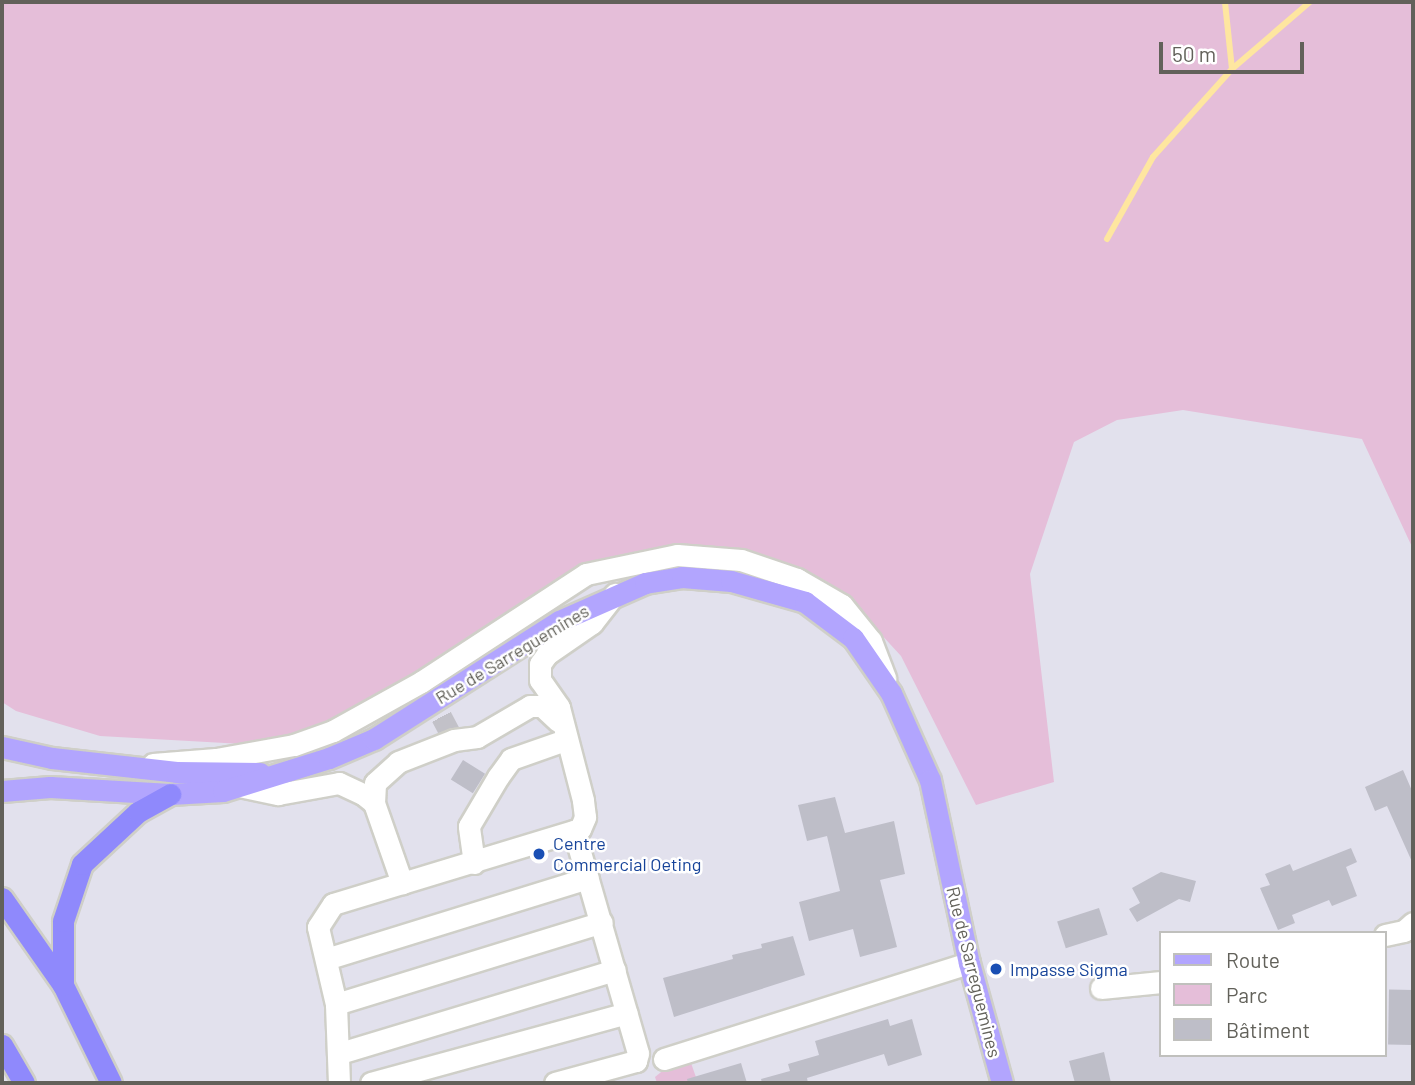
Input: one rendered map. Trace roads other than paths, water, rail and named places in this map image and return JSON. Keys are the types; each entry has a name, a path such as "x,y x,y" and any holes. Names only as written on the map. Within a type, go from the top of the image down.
{"highway":[{"path":"63,985 63,921 82,864 138,812 170,794"},
{"path":"2,898 63,985 111,1083"},
{"path":"2,1045 24,1083"}],"main road":[{"name":"Rue de Sarreguemines","path":"2,791 50,787 170,794 239,786 281,773 374,739 559,621 615,594 682,577 731,581 805,602 853,638 891,693 930,780 969,963 1002,1083"},
{"name":"Rue de Sarreguemines","path":"2,747 52,758 176,772 281,773"}],"street":[{"path":"134,766 215,759 294,745 333,732 424,686 586,574 677,555 741,560 797,579 842,606 872,641 891,693"},
{"path":"339,1083 340,1053 336,1004 317,927 333,904 574,831 585,817 562,731 559,707 540,680 540,664 547,654 592,623 615,594"},
{"path":"402,883 374,803 375,783 398,762 454,740 477,737 530,706 542,706 562,731"},
{"path":"474,863 469,826 498,777 511,759 562,731"},
{"path":"239,786 278,794 339,783 374,803"},
{"path":"555,1083 636,1061 627,1013 574,831"},
{"path":"326,959 588,878"},
{"path":"336,1004 602,922"},
{"path":"664,1059 969,963"},
{"path":"340,1053 615,970"},
{"path":"1101,988 1160,982"},
{"path":"371,1083 627,1013"}],"waterway":[{"path":"1107,239 1153,157 1232,69 1225,2"},
{"path":"1232,69 1310,2"}],"tunnel":[{"path":"427,689 454,740"}],"place":[{"name":"Centre Commercial Oeting","path":"539,854"},
{"name":"Impasse Sigma","path":"996,969"}]}
